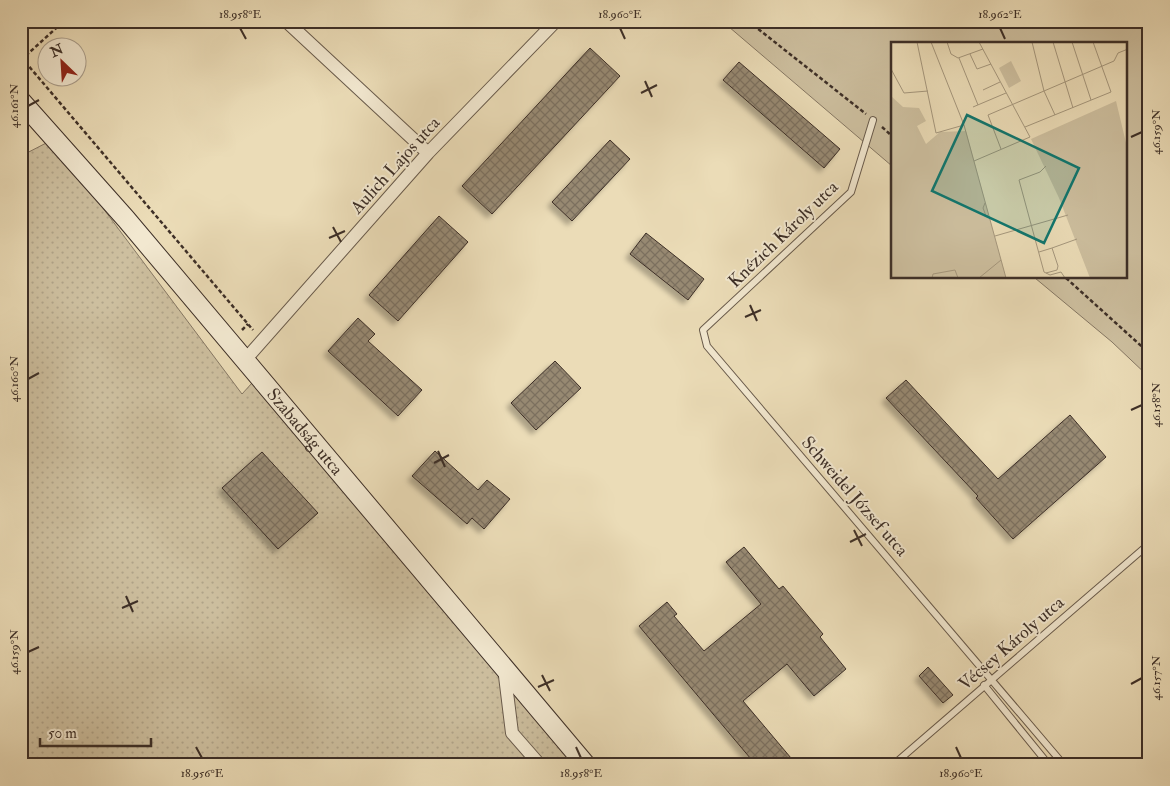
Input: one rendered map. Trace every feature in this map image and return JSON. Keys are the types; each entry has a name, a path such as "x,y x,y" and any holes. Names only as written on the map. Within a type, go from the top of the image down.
{"main road":[{"name":"Szabadság utca","path":"21,101 126,218 584,764"}],"street":[{"path":"286,21 428,153"},
{"name":"Aulich Lajos utca","path":"245,360 428,153 556,21"},
{"path":"504,668 512,732 540,765"}],"lane":[{"name":"Knézich Károly utca","path":"703,330 851,192 873,120"},
{"name":"Schweidel József utca","path":"703,330 707,346 992,678 1064,765"},
{"name":"Vécsey Károly utca","path":"893,765 1149,544"},
{"path":"984,685 1049,765"}],"path":[{"path":"64,21 22,58 262,340"},
{"path":"748,21 891,135"},
{"path":"1067,279 1149,353"}],"shaded area":[{"path":"722,21 1149,21 1149,377 1112,342 1036,279 1128,279 1128,42 891,42 891,165"},
{"path":"52,140 242,394 252,383 577,765 21,765 21,156"}],"building":[{"path":"590,48 620,76 492,214 462,186"},
{"path":"739,62 840,149 824,168 723,80"},
{"path":"610,140 630,159 572,221 552,202"},
{"path":"439,216 468,242 398,321 369,295"},
{"path":"646,233 704,279 688,300 630,254"},
{"path":"358,318 375,334 368,341 422,390 398,416 328,351"},
{"path":"555,361 581,388 536,430 511,403"},
{"path":"906,380 998,479 1070,415 1106,457 1013,539 976,498 978,496 886,398"},
{"path":"435,451 478,490 487,480 510,499 484,529 472,518 467,524 412,476"},
{"path":"262,452 318,513 278,549 222,488"},
{"path":"744,547 779,589 783,586 823,634 820,637 846,669 814,696 787,664 743,701 791,758 782,765 756,765 639,626 667,602 677,614 674,616 704,651 761,604 726,562"},
{"path":"928,667 953,695 943,703 919,676"}]}
